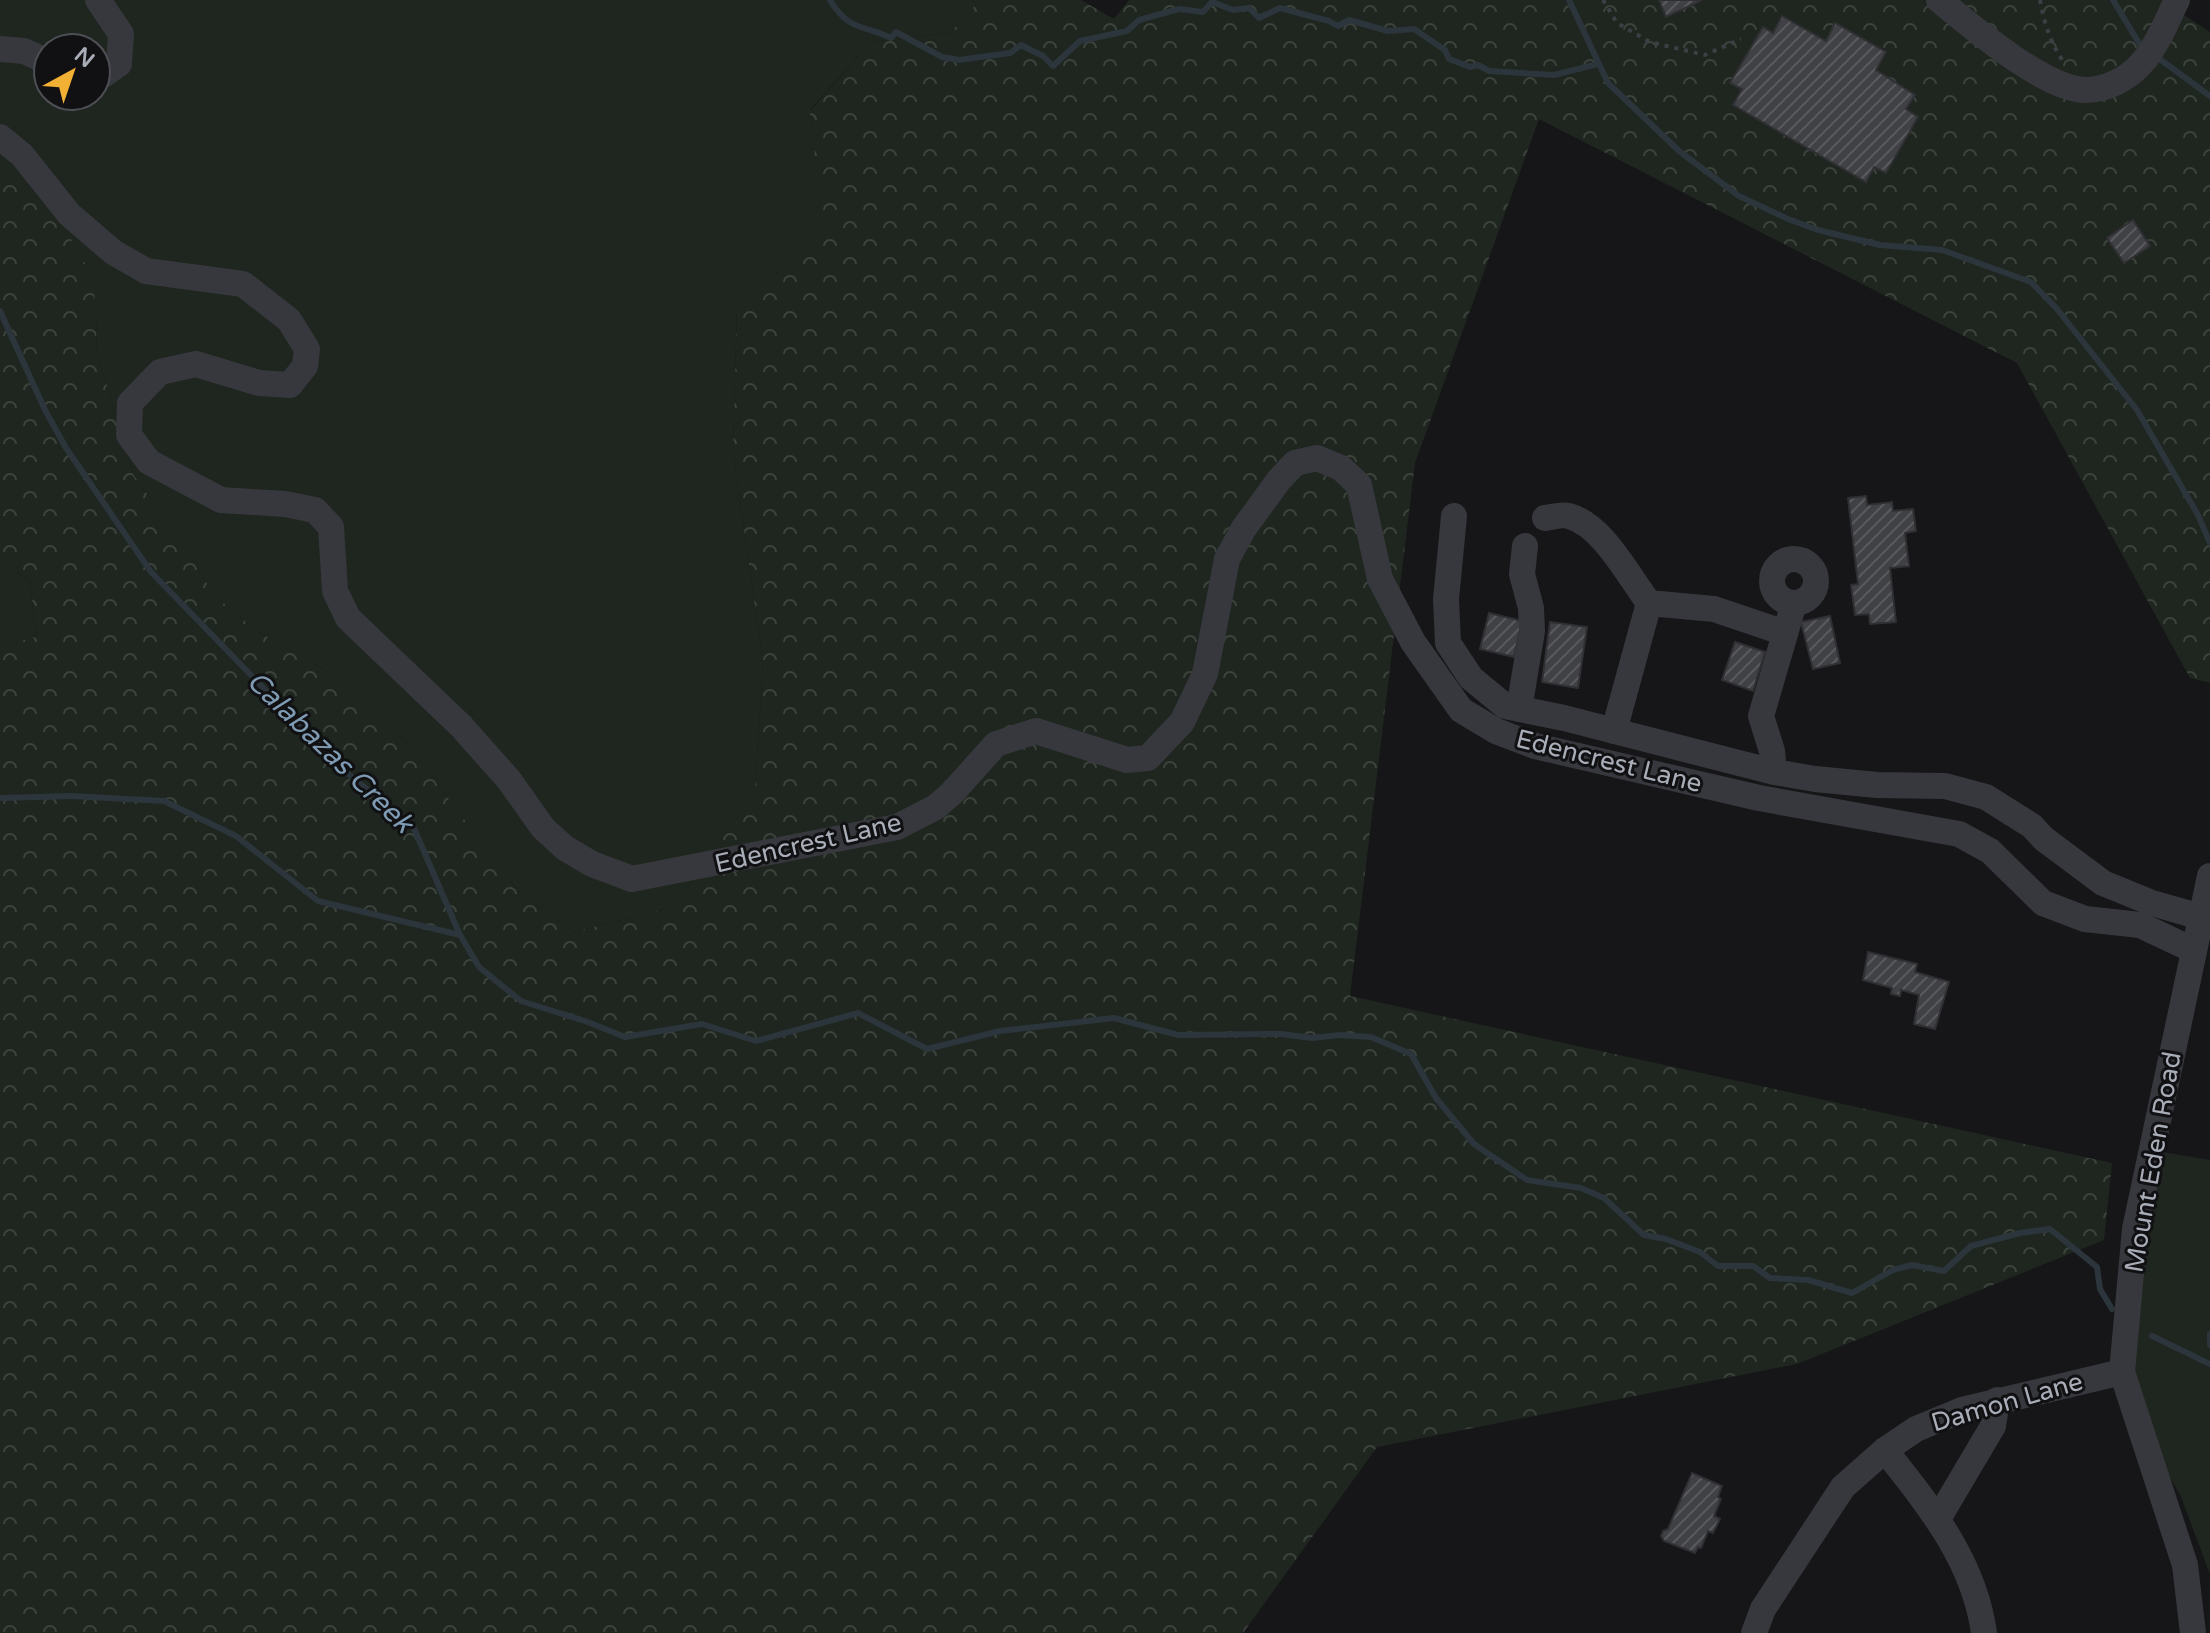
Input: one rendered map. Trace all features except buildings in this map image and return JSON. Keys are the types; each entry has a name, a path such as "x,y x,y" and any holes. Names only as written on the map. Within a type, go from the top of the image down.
{"street":[{"path":"98,0 121,34 119,64 112,69"},
{"path":"1939,0 1984,38 2048,78 2083,90 2113,85 2141,64 2177,0"},
{"path":"0,49 32,55"},
{"name":"Edencrest Lane","path":"0,137 22,155 69,214 113,252 146,271 243,284 289,320 307,349 305,366 290,385 259,383 196,364 160,372 130,403 129,435 149,462 221,500 285,504 315,510 331,527 335,591 348,618 461,726 509,780 543,828 565,848 592,864 632,879 897,827 936,807 996,744 1036,731 1066,738 1127,760 1148,758 1182,722 1205,674 1227,559 1244,528 1295,463 1317,458 1341,468 1359,485 1380,579 1413,642 1461,710 1496,731 1535,746 1759,798 1959,834 1990,851 2043,903 2085,919 2140,925 2193,950"},
{"path":"1545,518 1566,515 1583,521 1615,555 1649,603 1714,609 1785,633"},
{"path":"1454,516 1446,599 1448,643 1471,678 1505,706 1774,772 1877,785 1945,786 1986,797 2032,826 2044,839 2103,883 2152,903 2201,917"},
{"path":"1519,709 1532,631 1531,608 1522,574 1525,546"},
{"path":"1614,731 1649,603"},
{"path":"1774,772 1772,751 1761,716 1794,603"},
{"name":"Mount Eden Road","path":"2193,1633 2185,1565 2122,1372 2135,1229 2210,876"},
{"name":"Damon Lane","path":"1754,1633 1763,1609 1843,1487 1885,1450 1916,1429 1962,1410 2122,1372"},
{"path":"1938,1519 1993,1426 1997,1400"},
{"path":"1885,1450 1954,1542 1972,1583 1984,1633"}],"path":[{"path":"1603,0 1617,23 1650,42 1705,55 1741,39"},
{"path":"2040,0 2054,47 2083,90"}],"green space":[{"path":"0,0 980,0 951,32 871,42 810,110 824,232 737,309 733,453 763,663 755,792 674,907 573,932 517,890 408,744 356,688 257,631 214,595 179,538 133,474 96,349 97,315 0,153"},
{"path":"980,0 1081,0 1114,19 1129,0 2161,0 2210,32 2210,683 2190,678 2017,363 1539,119 1415,463 1350,996 2112,1163 2104,1240 1797,1364 1377,1447 1243,1633 0,1633 0,646 36,637 30,579 0,566 0,153 17,166 63,225 92,276 97,315 96,349 133,474 179,538 214,595 257,631 356,688 408,744 517,890 573,932 674,907 755,792 763,663 733,453 737,309 823,232 810,111 871,42 951,32"},
{"path":"0,566 30,579 36,638 0,646"},
{"path":"2163,1152 2210,1160 2210,1574 2181,1497 2116,1380"}],"waterway":[{"path":"830,0 843,17 856,25 891,38 896,32 942,57 959,60 1010,53 1021,45 1043,56 1053,66 1080,41 1127,31 1139,20 1179,9 1203,12 1212,2 1233,10 1249,8 1259,18 1280,8 1338,26 1349,20 1388,31 1414,29 1445,50 1449,59 1470,67 1478,65 1489,71 1554,75 1598,64"},
{"path":"1569,0 1608,83 1679,151 1739,196 1818,230 1880,245 1942,250 2031,282 2057,309 2137,410 2198,515 2210,543"},
{"path":"2113,0 2140,45"},
{"path":"2161,60 2210,96"},
{"name":"Calabazas Creek","path":"0,311 45,410 66,448 151,572 342,769 413,826 460,935 479,967 521,1001 625,1037 702,1024 756,1041 858,1013 927,1049 1000,1031 1114,1018 1178,1035 1371,1037 1411,1054 1436,1098 1474,1144 1527,1180 1581,1188 1604,1198 1644,1235 1666,1239 1700,1252 1718,1266 1753,1266 1770,1278 1808,1280 1852,1293 1893,1270 1912,1265 1944,1271 1971,1246 2020,1233 2050,1229 2097,1267 2100,1289 2112,1309"},
{"path":"0,798 72,796 164,801 236,836 318,901 460,935"},
{"path":"2210,1334 2210,1345"},
{"name":"Calabazas Creek","path":"2152,1336 2210,1364"}]}
